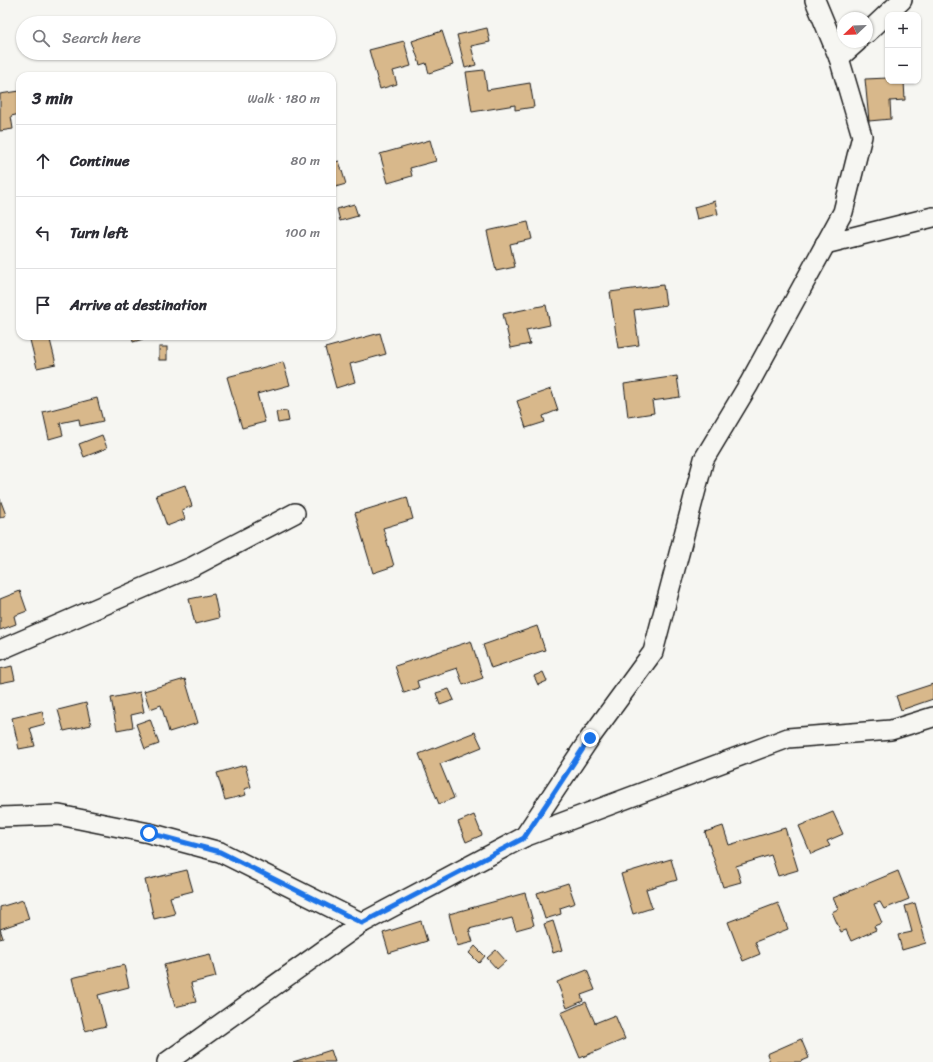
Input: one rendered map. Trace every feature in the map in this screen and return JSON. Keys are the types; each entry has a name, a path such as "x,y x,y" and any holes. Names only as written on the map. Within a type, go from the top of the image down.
{"street":[{"path":"524,838 590,738 653,652 704,459 749,384 843,212 862,136 839,58 815,0"},
{"path":"873,27 902,0"},
{"path":"839,58 850,48"},
{"path":"826,244 933,217"},
{"path":"0,650 194,566 295,513"},
{"path":"167,1062 362,923 524,838 788,738 891,730 933,717"},
{"path":"0,817 59,815 149,833 220,852 362,923"}],"building":[{"path":"487,28 490,42 471,46 476,65 465,68 457,35"},
{"path":"442,31 453,65 429,73 426,63 420,65 412,41"},
{"path":"404,41 411,66 393,71 397,84 380,89 369,50"},
{"path":"484,70 487,90 530,83 534,107 515,110 515,105 472,112 466,72"},
{"path":"885,78 885,84 904,84 905,100 890,101 891,119 869,121 865,79"},
{"path":"16,92 16,115 11,116 13,129 0,131 0,94"},
{"path":"430,140 436,161 410,168 412,176 388,183 380,154"},
{"path":"339,161 346,184 336,187 336,162"},
{"path":"715,201 718,214 697,219 694,207"},
{"path":"354,204 358,216 340,221 337,209"},
{"path":"528,222 532,239 510,244 515,267 496,271 487,231"},
{"path":"663,285 666,305 634,310 639,345 618,348 610,292"},
{"path":"546,305 550,325 526,330 530,344 511,348 503,314"},
{"path":"380,333 386,354 350,364 355,382 336,388 325,348"},
{"path":"30,340 50,340 56,364 37,368"},
{"path":"159,347 167,347 167,360 159,360"},
{"path":"283,362 290,385 257,394 265,422 242,428 227,377"},
{"path":"677,376 680,397 652,401 654,413 628,417 624,384"},
{"path":"551,389 558,410 543,416 545,422 526,428 517,401"},
{"path":"97,398 103,421 80,426 79,419 60,423 63,435 49,439 43,412"},
{"path":"287,411 289,421 278,423 276,412"},
{"path":"102,435 107,448 84,457 79,444"},
{"path":"185,485 192,506 182,510 185,519 167,526 156,495"},
{"path":"407,497 413,519 383,528 394,566 373,573 355,513"},
{"path":"0,499 6,515 0,518"},
{"path":"20,591 27,611 14,616 16,624 0,630 0,599"},
{"path":"214,594 219,618 195,624 189,599"},
{"path":"537,626 545,650 491,668 483,645"},
{"path":"471,641 483,678 463,685 457,668 417,681 419,688 404,693 395,666"},
{"path":"12,666 15,680 0,683 0,669"},
{"path":"543,672 547,681 538,685 534,676"},
{"path":"185,679 198,723 169,732 161,705 150,709 144,691"},
{"path":"933,684 933,699 901,710 896,696"},
{"path":"449,689 454,700 440,705 436,693"},
{"path":"140,692 144,712 131,715 133,727 117,730 111,698"},
{"path":"86,703 91,725 64,731 58,710"},
{"path":"42,711 45,724 30,728 35,746 19,749 12,718"},
{"path":"150,719 159,744 145,749 136,724"},
{"path":"475,732 482,747 440,764 454,798 439,804 419,754"},
{"path":"245,765 251,787 244,789 246,795 225,800 217,773"},
{"path":"833,812 843,834 827,841 830,846 811,854 799,826"},
{"path":"474,815 482,835 466,842 458,822"},
{"path":"723,826 729,845 785,828 798,870 778,876 771,855 736,866 741,882 723,887 705,832"},
{"path":"671,859 677,880 646,889 652,908 633,914 621,874"},
{"path":"187,870 193,891 170,897 175,914 154,919 145,880"},
{"path":"898,871 909,899 884,909 880,902 874,904 882,923 874,926 876,930 851,941 846,930 841,932 832,912 838,909 833,898"},
{"path":"568,883 575,903 560,908 561,914 545,919 537,893"},
{"path":"525,893 534,925 516,930 512,918 469,929 473,942 457,946 449,914"},
{"path":"23,900 29,919 0,929 0,907"},
{"path":"778,903 788,929 755,942 760,954 743,961 728,922"},
{"path":"915,903 926,943 902,950 898,935 912,932 905,906"},
{"path":"421,921 427,941 389,953 383,933"},
{"path":"553,921 562,950 553,953 544,924"},
{"path":"0,929 3,938 0,939"},
{"path":"475,946 485,956 479,963 469,953"},
{"path":"496,950 506,961 497,969 487,958"},
{"path":"210,954 216,977 191,983 196,1002 175,1007 164,965"},
{"path":"124,965 129,987 98,995 106,1026 85,1031 72,978"},
{"path":"587,970 595,990 581,995 583,1001 567,1008 557,982"},
{"path":"586,1002 595,1023 615,1015 625,1039 580,1058 561,1013"},
{"path":"801,1039 809,1058 800,1062 770,1062 767,1054"},
{"path":"331,1050 335,1062 293,1062"}],"route":[{"path":"149,833 220,852 362,923 524,838 590,738"}]}
